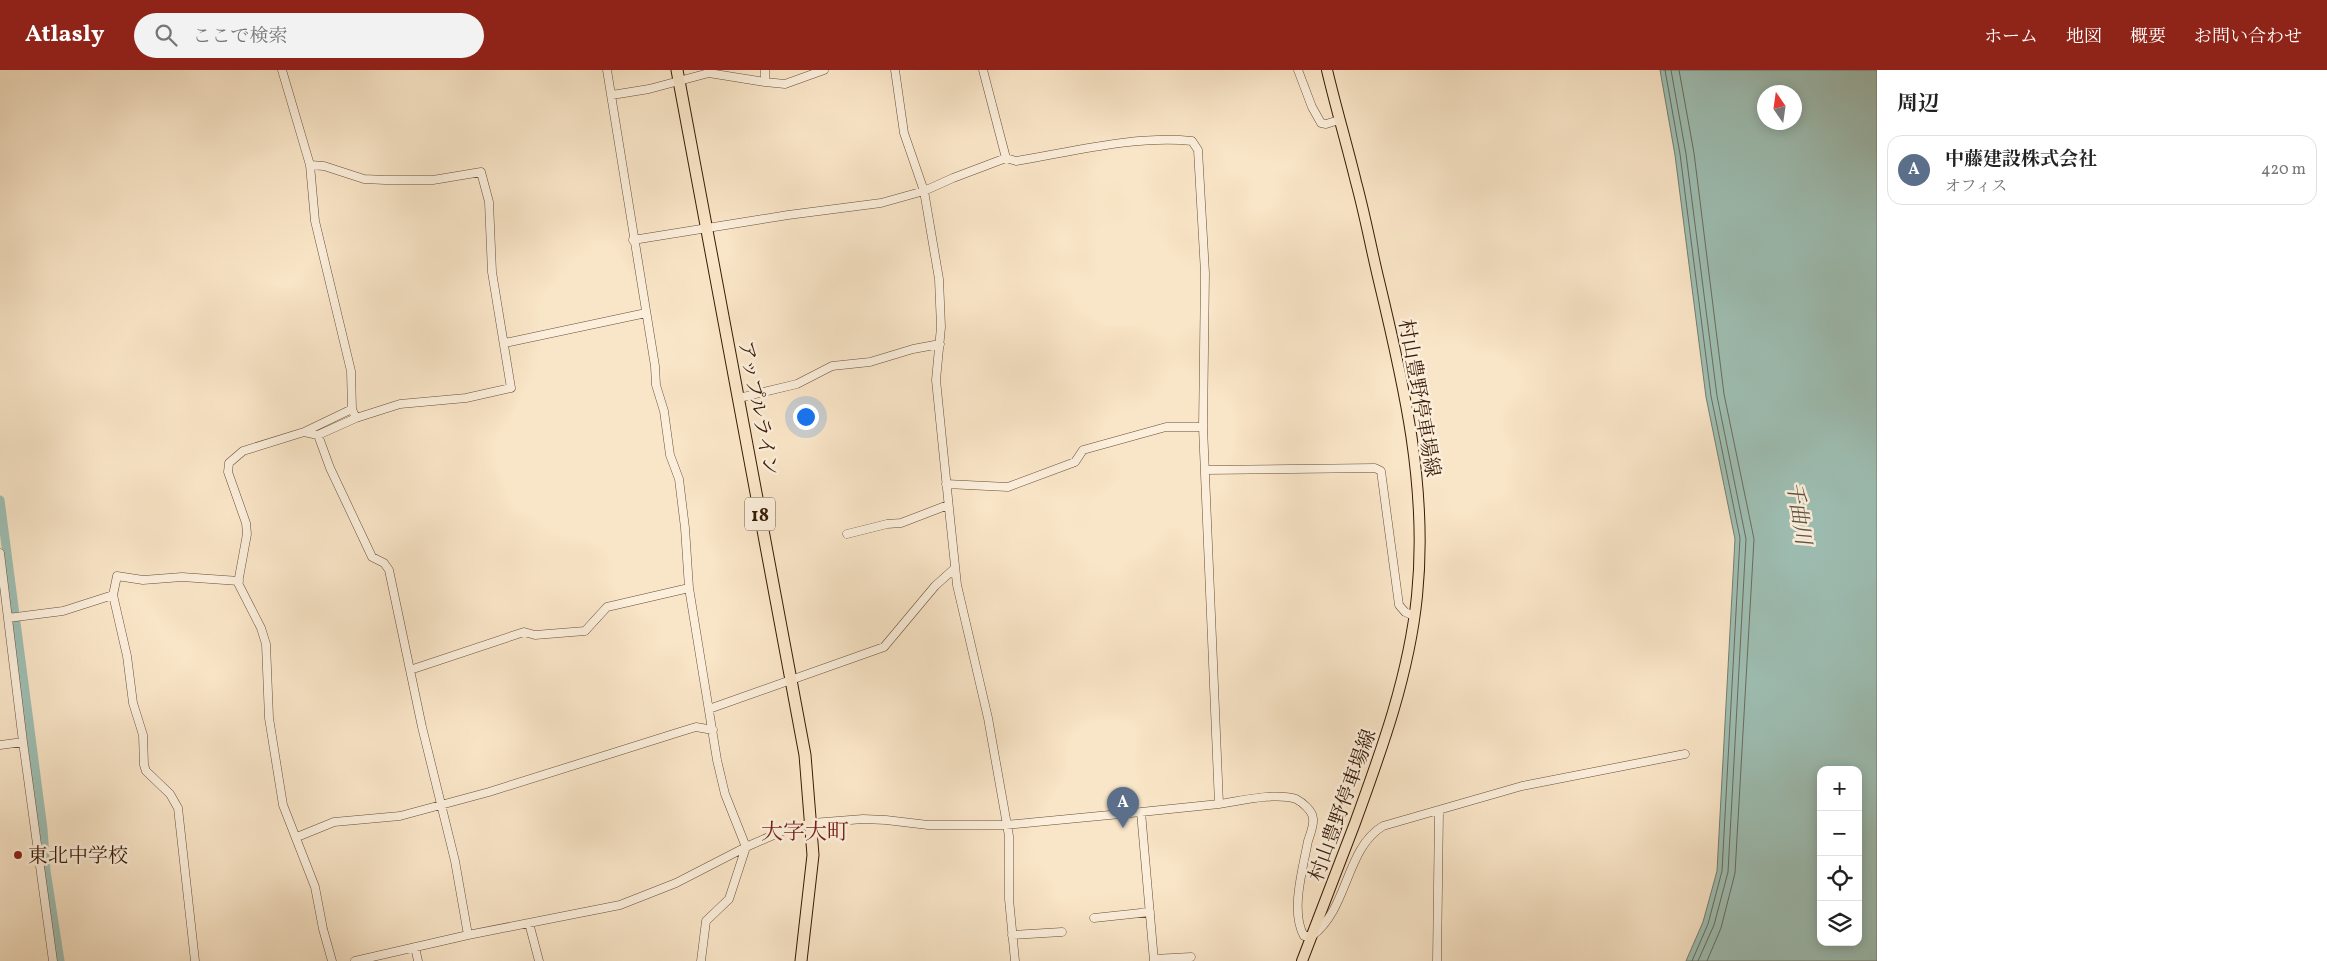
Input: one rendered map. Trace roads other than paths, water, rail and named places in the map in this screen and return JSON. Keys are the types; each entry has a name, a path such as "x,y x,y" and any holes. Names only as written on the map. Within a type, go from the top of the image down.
{"highway":[{"name":"アップルライン","path":"678,76 805,755 812,823 813,856 801,961"}],"main road":[{"name":"村山豊野停車場線","path":"1302,961 1383,746 1399,693 1414,616 1419,554 1419,496 1411,423 1397,354 1357,184 1327,70"}],"street":[{"path":"282,70 310,165 315,221 351,371 352,409 356,418"},
{"path":"607,70 633,240 655,366 656,384 664,411 670,455 679,480 685,528 689,588 709,709 725,794 746,847 729,899 706,921 701,961"},
{"path":"764,82 765,70"},
{"path":"612,95 678,76 709,73 785,84 824,70"},
{"path":"895,70 904,133 924,192 939,279 941,327 936,380 955,568 965,627 988,718 1009,836 1008,899 1015,961"},
{"path":"983,70 1006,158"},
{"path":"1298,70 1312,107 1321,123 1326,124 1339,120"},
{"path":"633,240 707,227 881,203 924,192 953,178 1006,158 1016,161 1106,146 1172,139 1192,141 1198,150 1205,273 1203,427 1219,804"},
{"path":"304,432 318,435 356,418 400,404 466,398 511,388 492,272 489,202 481,172 433,180 385,180 364,179 324,166 310,165"},
{"path":"505,343 646,313"},
{"path":"738,398 798,384 832,366 870,362 913,349 940,344"},
{"path":"332,961 323,929 317,894 297,837 283,805 269,718 266,644 261,628 238,581 247,534 246,524 228,472 229,463 243,451 304,432 352,409"},
{"path":"946,484 1008,486 1075,462 1083,450 1166,427 1203,427"},
{"path":"318,435 330,468 372,556 384,563 389,570 410,670 455,861 468,935"},
{"path":"1205,470 1375,468 1381,470 1399,605 1404,612 1414,616"},
{"path":"846,534 887,524 901,523 948,505"},
{"path":"0,553 13,618 23,742 53,961"},
{"path":"709,709 884,647 935,586 955,568"},
{"path":"196,961 178,808 170,794 146,771 144,765 143,735 133,702 127,656 113,594 117,576 143,580 182,578 238,581"},
{"path":"410,670 524,632 535,635 585,632 607,608 689,588"},
{"path":"13,618 63,610 113,594"},
{"path":"297,837 334,822 387,818 441,806 686,730 696,728 713,730"},
{"path":"0,745 23,742"},
{"path":"356,961 468,935 620,905 676,883 746,847 785,830 812,823 886,820 928,825 1006,825 1256,799 1283,798 1297,800 1309,809 1313,819 1304,860 1297,913 1299,927 1304,936 1312,936 1324,927 1334,910 1363,844 1372,833 1383,826 1522,786 1685,754"},
{"path":"1437,961 1439,811"},
{"path":"1141,812 1154,960 1191,957"},
{"path":"1094,918 1150,912"},
{"path":"529,923 539,961"},
{"path":"1012,935 1062,932"},
{"path":"416,948 418,961"}],"water":[{"name":"千曲川","path":"1660,70 1877,70 1877,961 1686,961 1703,922 1717,871 1735,539 1706,397 1675,155"}],"waterway":[{"path":"0,500 43,829 46,871 60,961"}],"place":[{"name":"中藤建設株式会社","path":"1123,828"},
{"name":"東北中学校","path":"18,855"}],"district":[{"name":"大字大町","path":"805,831"}]}
